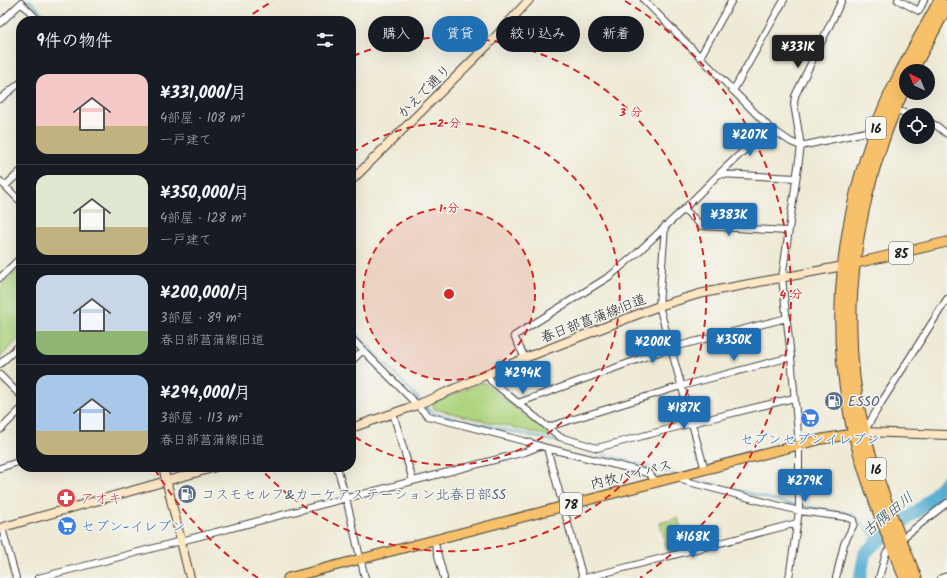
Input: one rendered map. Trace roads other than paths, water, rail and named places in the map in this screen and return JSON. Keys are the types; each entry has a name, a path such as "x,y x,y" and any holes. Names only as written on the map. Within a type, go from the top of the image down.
{"highway":[{"name":"16","path":"916,578 878,514 844,377 840,326 843,266 852,209 860,177 875,130 899,76 940,0"},
{"path":"916,64 947,6"},
{"name":"16","path":"899,99 877,155 862,214 854,264 850,330 859,433 888,507 905,578"}],"main road":[{"name":"85","path":"843,266 947,242"},
{"name":"内牧バイパス","path":"288,578 798,445 822,439 859,433"}],"street":[{"name":"かえで通り","path":"356,176 488,45 529,0"},
{"path":"644,0 769,127 791,142 801,146 875,130"},
{"path":"700,57 732,0"},
{"path":"733,90 784,0"},
{"path":"789,578 799,511 798,445 791,357 782,278 801,146 794,104 795,96 842,0"},
{"path":"898,0 919,11 924,0"},
{"path":"0,23 21,3 34,16"},
{"path":"0,99 16,86"},
{"path":"894,109 899,111"},
{"path":"935,125 947,134"},
{"path":"525,358 514,336 610,276 684,210 719,174 769,127"},
{"path":"719,174 796,178"},
{"path":"5,186 16,175"},
{"path":"0,180 16,197"},
{"path":"684,210 702,226 788,231"},
{"path":"665,226 659,306 705,470"},
{"path":"0,278 16,262"},
{"name":"春日部菖蒲線旧道","path":"356,426 417,405 525,358 659,306 705,293 843,266"},
{"path":"859,433 881,403 947,299"},
{"path":"518,403 670,348 787,318"},
{"path":"356,343 428,416 547,448 648,472 657,482"},
{"path":"0,364 16,349"},
{"path":"356,357 363,350"},
{"path":"548,427 681,386 791,357"},
{"path":"487,374 491,381 560,437 597,448 794,398"},
{"path":"0,375 16,391"},
{"path":"393,413 413,481"},
{"path":"0,430 16,414"},
{"path":"859,433 947,435"},
{"path":"38,578 525,452 540,446"},
{"path":"547,448 562,506 584,578 797,524"},
{"path":"0,468 16,463"},
{"path":"164,472 190,578"},
{"path":"16,578 1,528 198,472"},
{"path":"338,472 365,578"},
{"path":"678,476 684,481 799,511 850,518 854,521 844,544 836,578"},
{"path":"879,578 886,553 895,541 947,503"},
{"path":"434,540 444,578"},
{"path":"941,578 947,576"}],"waterway":[{"path":"29,0 45,16"},
{"path":"356,333 421,401"},
{"path":"424,405 429,411 435,414 559,442 674,474"},
{"path":"688,477 790,504 853,514 878,541"},
{"name":"古隅田川","path":"860,578 865,553 878,541 925,505 947,480"}],"place":[{"name":"ESSO","path":"834,401"},
{"name":"セブンセブンイレブン","path":"810,418"},
{"name":"コスモセルフ&カーケアステーション北春日部SS","path":"187,494"},
{"name":"アオキ","path":"66,498"},
{"name":"セブン-イレブン","path":"67,526"}]}
